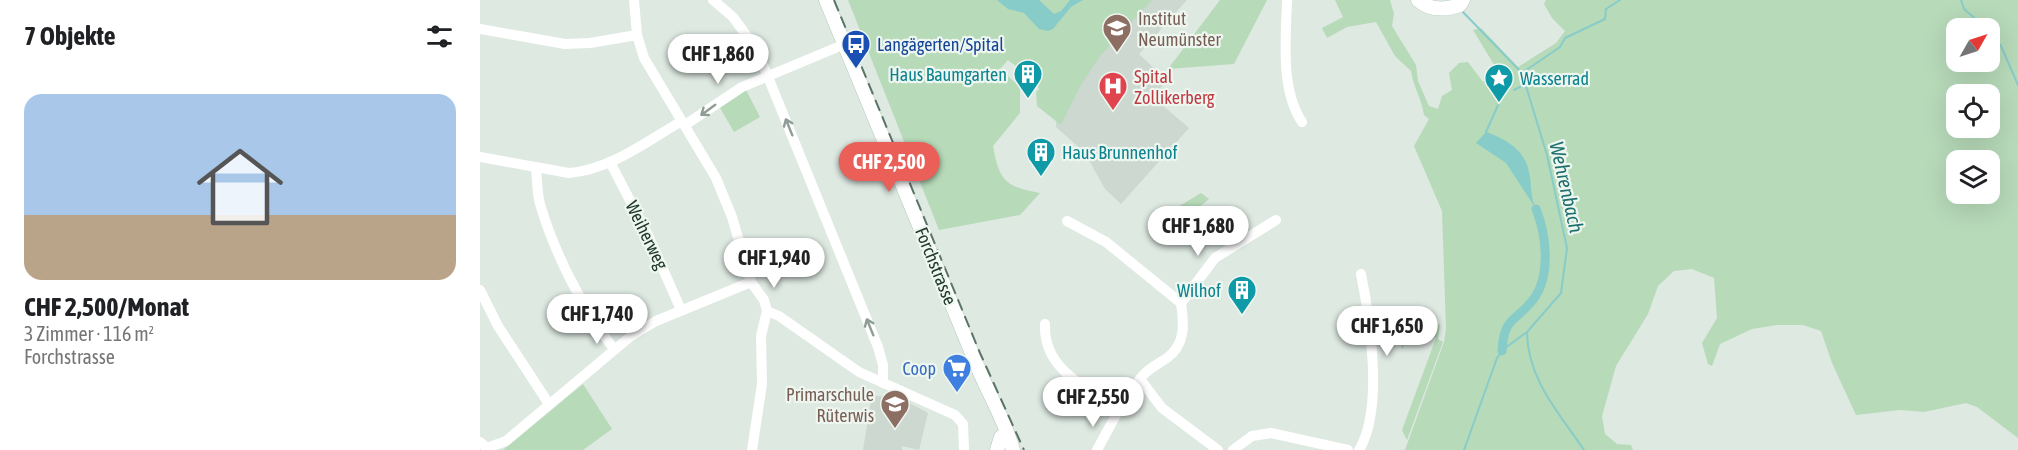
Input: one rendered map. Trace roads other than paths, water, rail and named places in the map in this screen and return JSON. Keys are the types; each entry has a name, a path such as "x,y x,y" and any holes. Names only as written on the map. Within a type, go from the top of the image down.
{"main road":[{"name":"Forchstrasse","path":"826,0 991,398 1000,410 1013,450"},
{"path":"1418,0 1430,8 1458,4"},
{"name":"Forchstrasse","path":"991,398 991,408 1001,446"}],"street":[{"path":"634,0 637,35 644,58 716,178 732,217 751,282 764,300 767,311 761,336 762,384 752,450"},
{"path":"713,0 744,31 768,74 878,347 883,365 883,383"},
{"path":"1287,0 1288,77 1297,115 1302,122"},
{"path":"480,29 565,44 590,43 637,35"},
{"path":"480,157 569,173 588,171 610,162 683,123 732,92 768,74 845,44"},
{"name":"Weiherweg","path":"610,162 648,235 681,310"},
{"path":"536,167 539,202 552,236 584,304 614,349"},
{"path":"1181,303 1215,258 1276,220"},
{"path":"1067,221 1106,242 1181,303 1185,322 1178,347 1165,360 1150,368 1140,379 1120,408 1097,450"},
{"path":"1359,450 1364,441 1371,402 1373,370 1371,327 1361,274"},
{"path":"480,442 487,448 498,446 614,349 656,321 751,282"},
{"path":"480,290 504,335 549,404"},
{"path":"767,311 779,316 838,359 883,383 955,415 963,424 964,450"},
{"path":"1045,324 1046,342 1061,370 1120,408"},
{"path":"1140,379 1162,408 1218,450"},
{"path":"1233,450 1252,436 1271,433 1348,450"}],"water":[{"path":"997,0 1039,0 1054,14 1061,11 1070,0 1083,0 1071,7 1053,29 1048,31 1039,29 1024,13 1008,9"},
{"path":"1486,132 1513,146 1523,157 1529,172 1536,209 1506,163 1476,143"}],"waterway":[{"path":"1522,73 1560,47 1565,38 1605,19 1606,9 1620,0"},
{"path":"1961,0 1964,9 1974,18"},
{"name":"Wehrenbach","path":"1461,10 1522,73 1547,155 1567,248 1561,293 1527,332 1505,348 1497,358 1464,450"},
{"path":"2000,45 2018,85"},
{"path":"1514,90 1526,84"},
{"path":"1486,132 1499,103"},
{"path":"1502,351 1503,339 1509,324 1535,297 1543,277 1544,242 1536,209"},
{"path":"1527,333 1529,350 1539,381 1555,409 1584,450"}],"railway":[{"path":"834,0 980,353 1024,450"}],"place":[{"name":"Institut Neumünster","path":"1117,54"},
{"name":"Langägerten/Spital","path":"856,70"},
{"name":"Haus Baumgarten","path":"1028,100"},
{"name":"Wasserrad","path":"1499,104"},
{"name":"Spital Zollikerberg","path":"1113,112"},
{"name":"Haus Brunnenhof","path":"1041,178"},
{"name":"Wilhof","path":"1242,316"},
{"name":"Coop","path":"957,394"},
{"name":"Primarschule Rüterwis","path":"895,430"}]}
